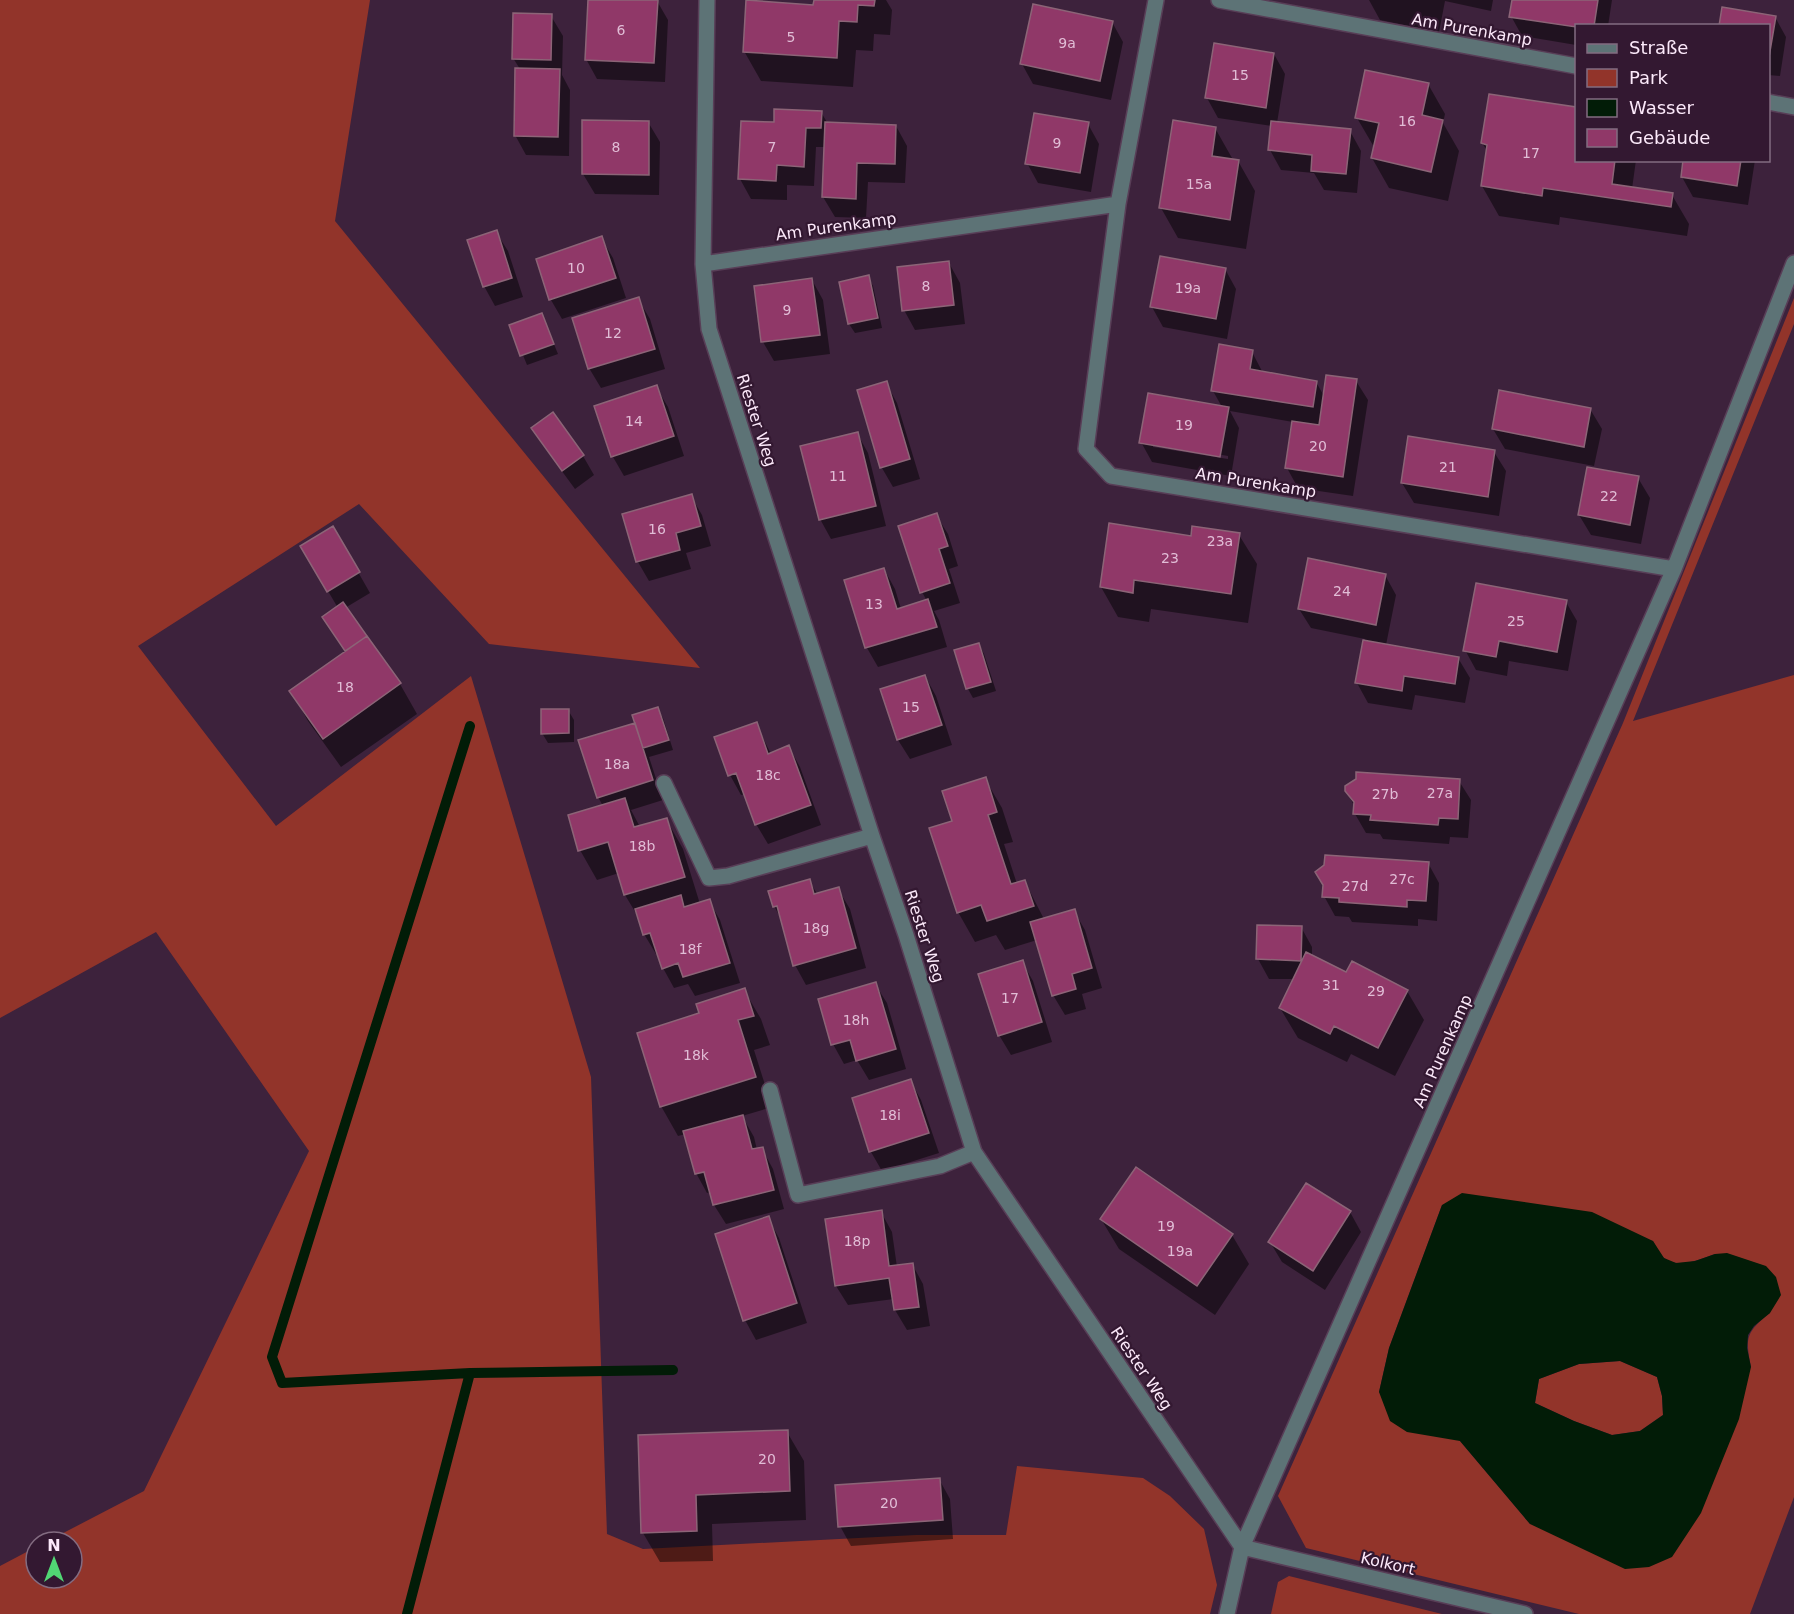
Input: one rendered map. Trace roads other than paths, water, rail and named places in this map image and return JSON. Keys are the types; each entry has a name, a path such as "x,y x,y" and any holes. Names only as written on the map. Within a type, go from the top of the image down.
{"street":[{"name":"Riester Weg","path":"707,0 702,264 709,329 974,1152 1242,1547"},
{"name":"Am Purenkamp","path":"1156,0 1118,204 1086,449 1111,476 1674,569"},
{"name":"Am Purenkamp","path":"1218,0 1575,66"},
{"path":"1770,102 1794,107"},
{"name":"Am Purenkamp","path":"702,264 1118,204"},
{"name":"Am Purenkamp","path":"1242,1547 1674,569 1794,263"},
{"path":"664,783 709,878 728,876 872,836"},
{"path":"770,1090 798,1195 940,1166 974,1152"},
{"path":"1227,1614 1242,1547"},
{"name":"Kolkort","path":"1242,1547 1525,1614"}],"water":[{"path":"1462,1193 1592,1212 1653,1241 1664,1258 1676,1263 1727,1253 1766,1266 1776,1277 1781,1295 1770,1313 1754,1326 1748,1335 1747,1348 1751,1367 1739,1419 1701,1513 1672,1557 1649,1567 1625,1569 1530,1524 1460,1441 1407,1432 1390,1421 1379,1392 1389,1348 1442,1205","holes":["1620,1361 1657,1377 1662,1396 1663,1415 1640,1431 1612,1435 1535,1403 1539,1379 1579,1364"]}],"waterway":[{"path":"470,726 272,1357 282,1383 470,1373 673,1370"},
{"path":"407,1614 470,1373"}]}
